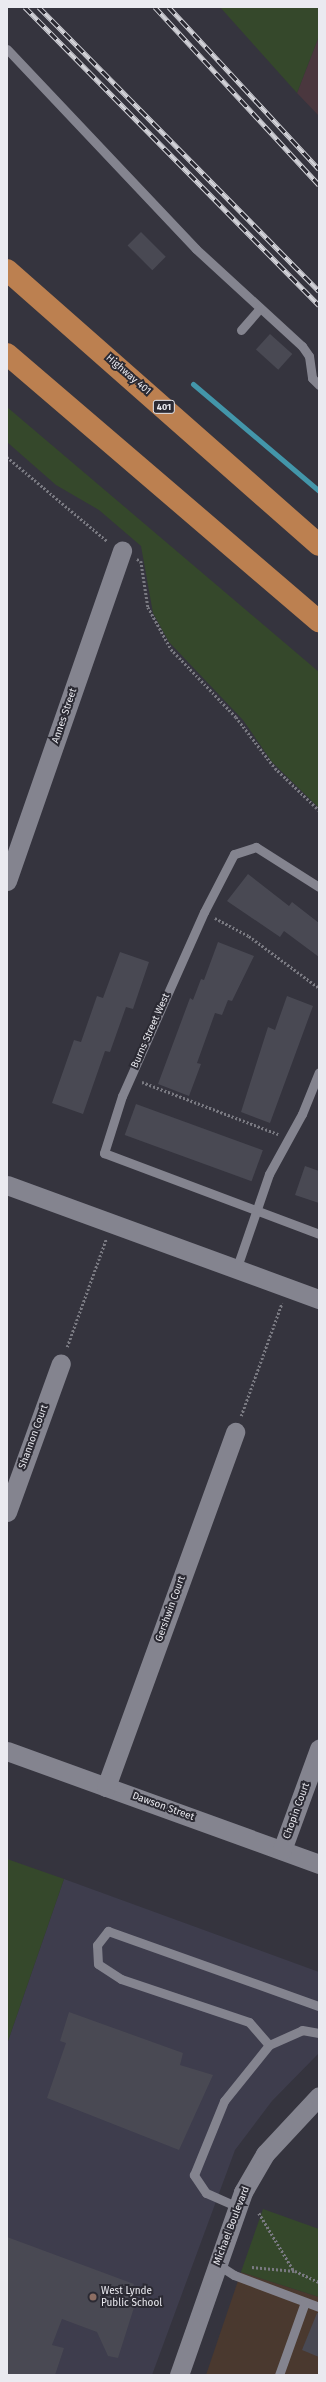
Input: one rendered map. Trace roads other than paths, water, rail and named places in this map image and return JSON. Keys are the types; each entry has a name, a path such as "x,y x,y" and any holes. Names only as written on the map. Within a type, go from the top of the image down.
{"highway":[{"name":"Highway 401","path":"7,270 319,545"},
{"path":"7,354 319,621"}],"street":[{"name":"Annes Street","path":"7,881 122,550"},
{"path":"7,1184 237,1267 319,1299"},
{"name":"Shannon Court","path":"7,1512 61,1363"},
{"name":"Gershwin Court","path":"106,1787 235,1432"},
{"name":"Chopin Court","path":"282,1850 319,1749"},
{"name":"Dawson Street","path":"7,1751 319,1864"},
{"name":"Michael Boulevard","path":"179,2375 238,2207 264,2154 319,2096"}],"lane":[{"path":"7,49 196,249 302,346 309,356 312,378 319,386"},
{"path":"241,330 260,308"},
{"name":"Burns Street West","path":"319,887 256,847 234,854 204,912 131,1077 104,1153 319,1234"},
{"path":"237,1267 255,1211 287,1138 302,1114 319,1072"},
{"path":"269,2045 249,2022 121,1979 98,1964 96,1945 108,1931 319,2006"},
{"path":"238,2207 206,2193 194,2175 224,2100 269,2045 302,2030 319,2033"},
{"path":"217,2264 234,2275 319,2307"},
{"path":"279,2375 305,2302"}],"waterway":[{"path":"193,384 319,491"}],"railway":[{"path":"25,7 319,305"},
{"path":"39,7 319,291"},
{"path":"155,7 319,185"},
{"path":"169,7 319,169"}],"place":[{"name":"West Lynde Public School","path":"93,2297"}]}
